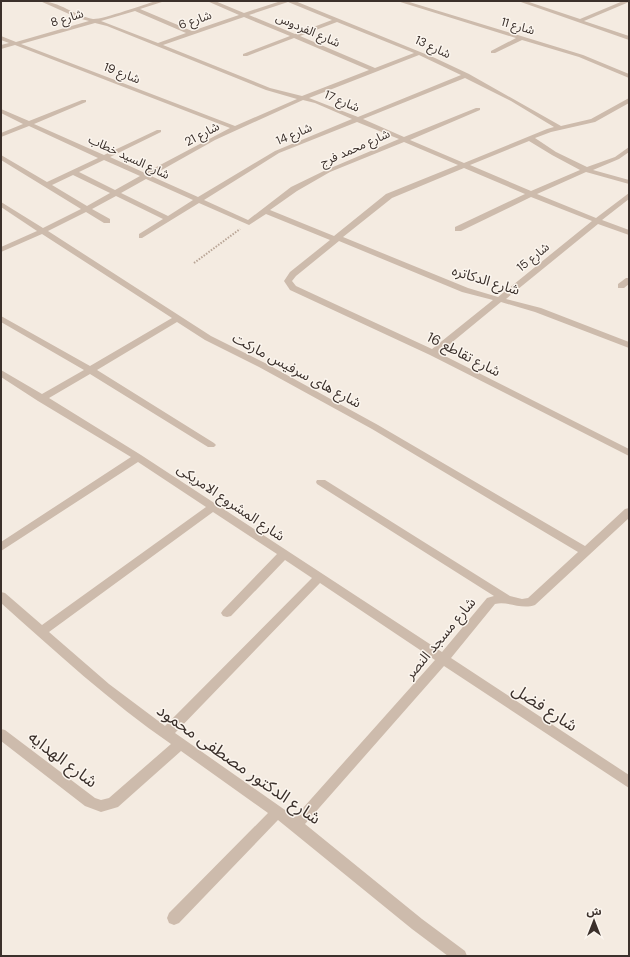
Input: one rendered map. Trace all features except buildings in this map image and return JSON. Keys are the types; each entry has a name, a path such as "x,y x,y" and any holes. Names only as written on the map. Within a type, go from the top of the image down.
{"street":[{"name":"شارع 17","path":"43,1 80,17 109,25 268,89 317,102 531,194 629,233"},
{"name":"شارع 8","path":"1,47 162,1"},
{"name":"شارع الفردوس","path":"210,1 375,70"},
{"name":"شارع 6","path":"157,45 286,1"},
{"name":"شارع 13","path":"290,1 420,53 467,75 560,128"},
{"name":"شارع 11","path":"400,1 439,11 581,56 629,76"},
{"path":"524,1 582,20 629,38"},
{"path":"582,20 628,1"},
{"path":"135,9 191,33"},
{"path":"245,55 338,20"},
{"name":"شارع 19","path":"1,38 236,128"},
{"path":"493,52 521,38"},
{"name":"شارع 21","path":"1,250 44,231 236,128 302,98 420,53"},
{"name":"شارع 14","path":"142,236 244,171 277,152 467,75"},
{"path":"336,238 389,196 530,138 560,128 593,121 629,100"},
{"path":"1,135 84,101"},
{"name":"شارع محمد فرج","path":"249,222 311,180 403,139 478,109"},
{"name":"شارع السيد خطاب","path":"1,111 249,222"},
{"path":"47,185 159,131"},
{"path":"530,138 565,161 585,170 629,182"},
{"path":"458,229 531,194 585,170 617,158 629,149"},
{"path":"1,157 107,221"},
{"path":"73,172 168,219"},
{"name":"شارع 15","path":"433,353 629,195"},
{"name":"شارع هاى سرفيس ماركت","path":"1,204 176,319 208,338 262,365 375,426 586,552"},
{"name":"شارع الدكاتره","path":"265,211 465,290 538,310 629,345"},
{"name":"شارع تقاطع 16","path":"336,238 293,274 288,281 293,288 433,353 629,453"},
{"path":"621,286 629,280"},
{"path":"1,319 91,370 211,445"},
{"path":"41,399 176,319"},
{"name":"شارع المشروع الامريكى","path":"1,373 41,399 138,457 442,660"},
{"path":"1,547 138,457"},
{"path":"322,482 508,598"},
{"path":"41,632 213,507"},
{"name":"شارع مسجد النصر","path":"296,825 442,660 491,601 498,598 508,598 522,604 532,602 629,512"},
{"path":"227,613 284,554"},
{"path":"166,734 319,577"},
{"name":"شارع الدكتور مصطفى محمود","path":"1,596 105,688 180,744 278,811 417,924 460,956"},
{"name":"شارع فضل","path":"442,660 629,782"},
{"name":"شارع الهدايه","path":"1,734 90,802 101,806 112,803 180,744"},
{"path":"174,918 278,811"}],"path":[{"path":"194,263 249,222"}]}
